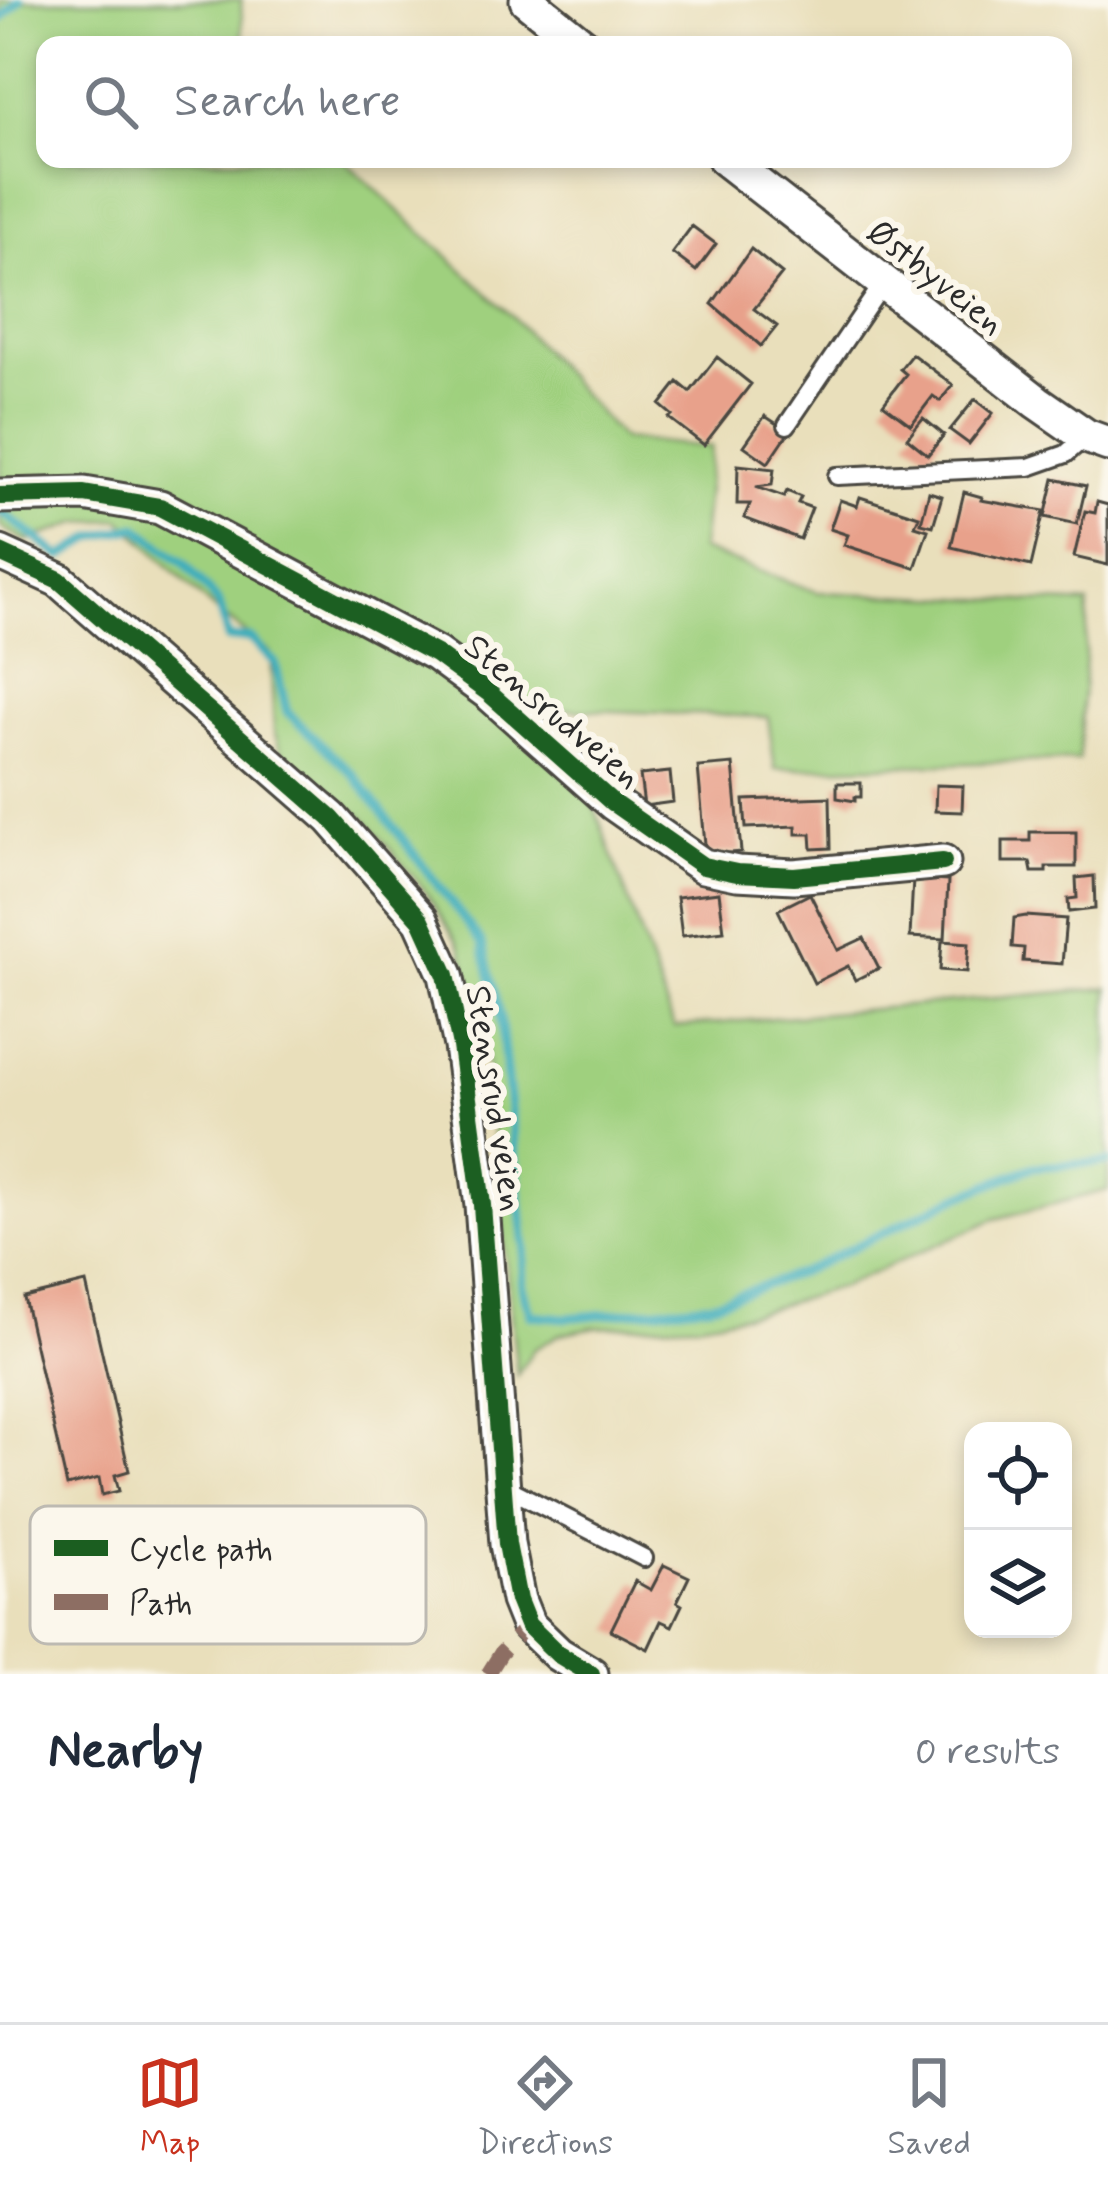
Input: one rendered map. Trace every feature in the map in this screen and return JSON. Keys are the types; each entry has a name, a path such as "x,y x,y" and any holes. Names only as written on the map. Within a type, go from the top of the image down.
{"street":[{"path":"527,0 572,36"},
{"name":"Østbyveien","path":"736,168 882,285 1097,440"},
{"name":"Stensrudveien","path":"0,496 84,494 160,507 239,548 436,654 488,692 613,803 703,866 794,876 943,862"},
{"name":"Stensrud veien","path":"0,553 59,580 331,818 421,920 446,975 461,1046 482,1205 507,1544 518,1600 528,1625 558,1654 591,1674"}],"lane":[{"path":"787,425 882,285"},
{"path":"837,476 1029,467 1097,440"},
{"path":"502,1485 644,1558"}],"green space":[{"path":"0,0 241,0 243,36 36,36 36,168 353,168 512,316 622,439 711,447 701,550 817,592 1088,604 1079,760 775,769 768,717 559,709 674,1027 1108,988 1108,1190 995,1219 841,1287 754,1313 697,1323 595,1327 560,1334 533,1350 517,1375 483,1027 461,948 425,891 365,819 283,757 274,732 270,652 210,606 120,519 78,523 27,541 0,527"}],"building":[{"path":"692,226 716,244 696,271 672,253"},
{"path":"751,249 782,274 754,309 777,326 761,346 712,304"},
{"path":"912,354 953,385 940,401 933,396 911,425 883,404 906,374 900,369"},
{"path":"717,357 751,384 704,445 660,405 678,382 690,392"},
{"path":"975,399 993,413 969,444 950,430"},
{"path":"765,416 789,432 768,463 744,446"},
{"path":"923,418 944,435 928,455 907,438"},
{"path":"738,465 774,469 772,485 756,487 784,497 787,491 801,497 798,503 812,508 800,539 744,518 750,504 737,504"},
{"path":"1054,479 1086,486 1077,524 1045,517"},
{"path":"929,492 942,496 933,526 921,523"},
{"path":"964,492 981,500 1044,511 1031,566 951,547"},
{"path":"860,497 919,516 915,526 928,530 915,568 844,545 848,535 830,529 840,500 857,506"},
{"path":"1097,502 1108,505 1108,565 1074,557 1085,511 1095,513"},
{"path":"733,764 741,852 706,855 698,767"},
{"path":"670,772 673,802 644,806 640,775"},
{"path":"837,783 861,783 861,797 855,801 837,798"},
{"path":"936,785 963,786 962,812 935,811"},
{"path":"830,797 831,848 812,849 811,834 796,834 796,826 746,828 744,800"},
{"path":"1030,832 1076,832 1076,867 1032,872 1030,862 1003,862 1003,841 1030,841"},
{"path":"1094,876 1095,909 1069,912 1068,899 1077,898 1076,878"},
{"path":"913,879 948,881 945,939 910,937"},
{"path":"719,892 724,931 682,936 677,897"},
{"path":"810,894 838,950 864,938 879,968 855,980 848,966 814,983 778,910"},
{"path":"1014,918 1066,919 1062,964 1023,961 1024,948 1012,947"},
{"path":"942,941 969,943 967,972 940,970"},
{"path":"86,1283 129,1471 115,1475 119,1491 102,1495 99,1478 67,1486 24,1298"},
{"path":"664,1565 689,1577 672,1626 661,1621 648,1649 611,1630 635,1581 651,1590"}],"waterway":[{"path":"0,20 20,0"},
{"path":"0,511 62,557 94,537 137,527 185,564 219,603 228,639 250,638 275,663 287,712 353,774 482,943 500,1015 525,1247 522,1287 531,1315 566,1318 710,1304 800,1273 955,1198 1033,1167 1108,1162"}],"marked path":[{"path":"488,1674 528,1625"}],"cycle path":[{"path":"0,496 84,494 160,507 436,654 489,693 613,803 703,866 794,876 943,862"},
{"path":"0,553 59,580 331,818 421,920 446,975 461,1046 482,1205 507,1544 518,1600 528,1625 558,1654 591,1674"}]}
